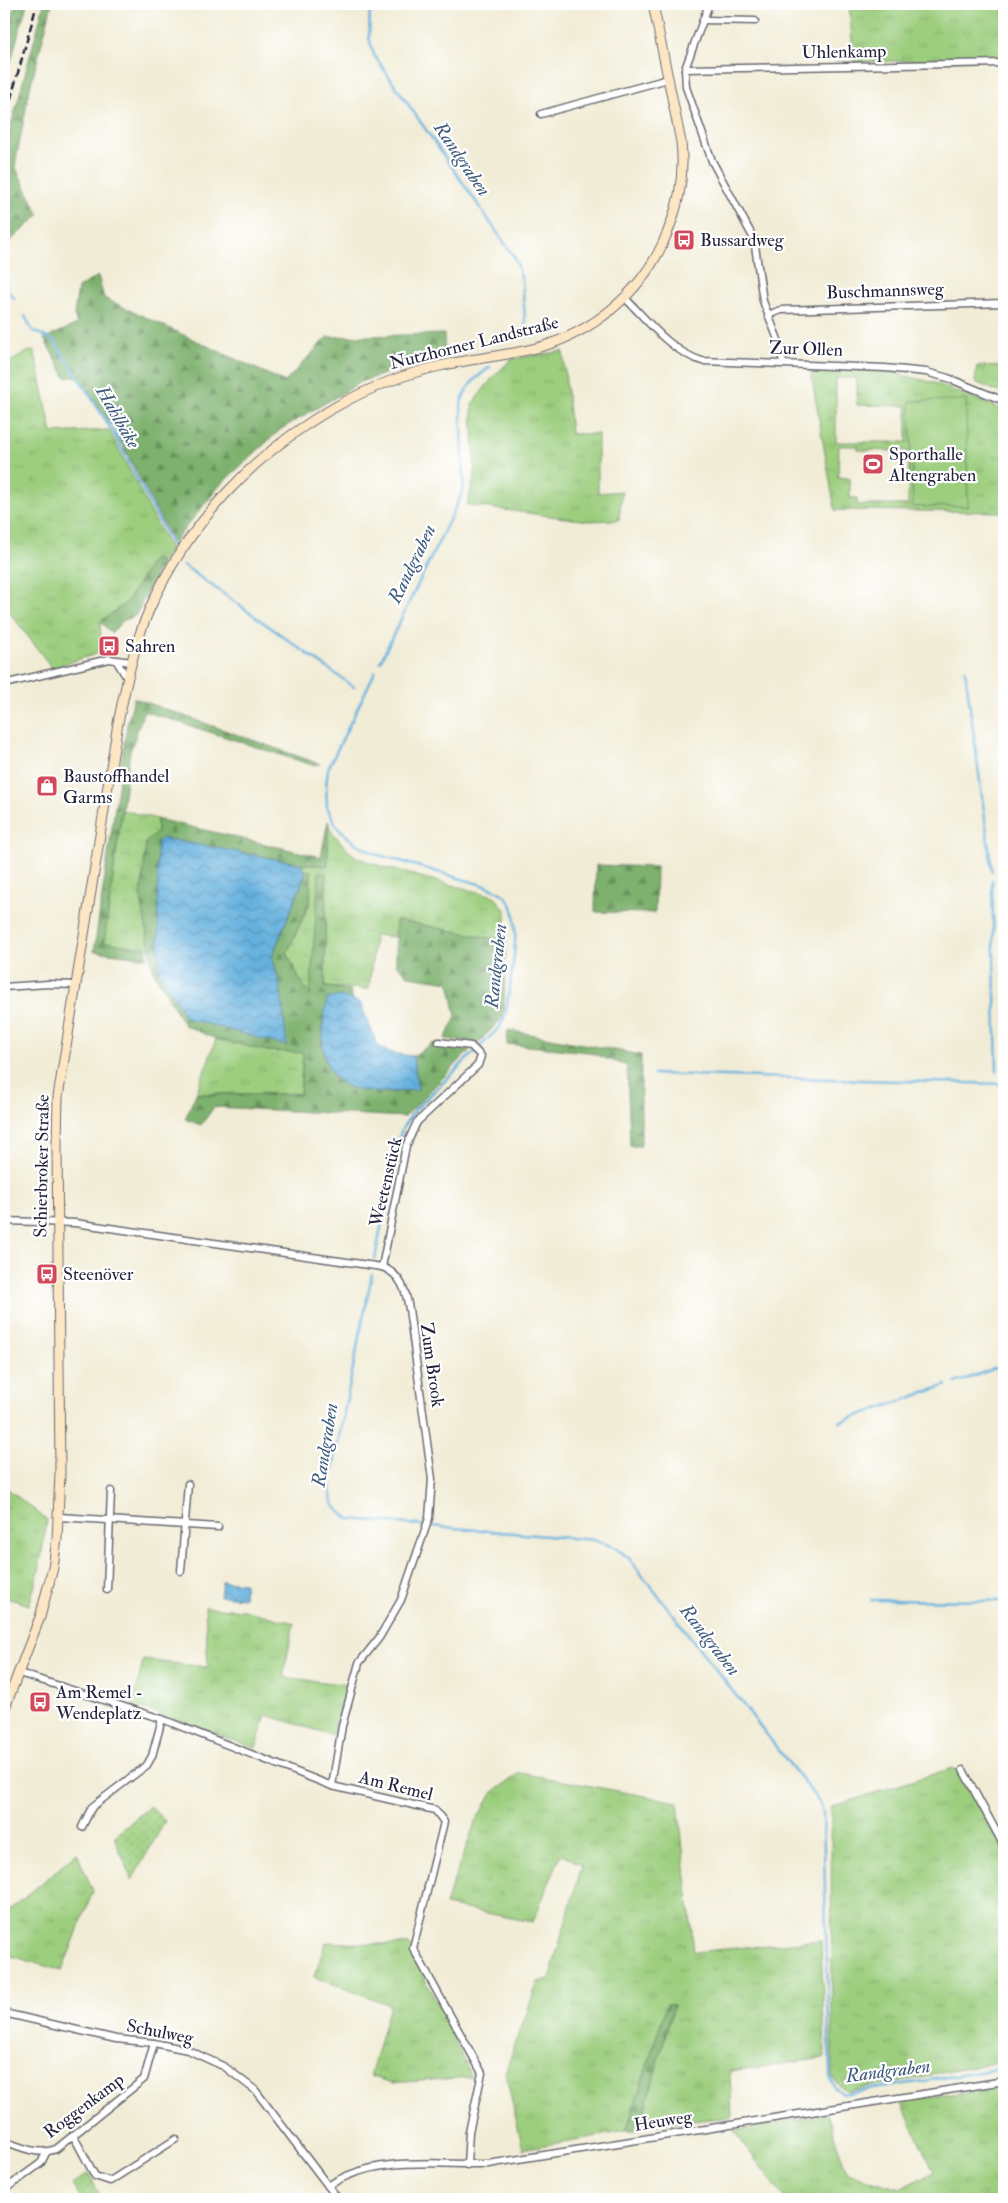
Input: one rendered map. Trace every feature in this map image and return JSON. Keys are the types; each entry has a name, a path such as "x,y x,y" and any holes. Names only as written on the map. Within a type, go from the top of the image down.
{"main road":[{"name":"Nutzhorner Landstraße","path":"127,678 150,607 178,555 202,521 240,478 287,438 337,406 393,380 437,366 538,347 558,341 590,325 625,298 644,276 657,256 678,203 683,161 653,4"},
{"name":"Schierbroker Straße","path":"4,1710 46,1596 53,1568 59,1517 58,1097 118,723 127,678"}],"street":[{"path":"709,4 685,69 686,87 712,161 754,239 763,301 780,345 783,363"},
{"path":"703,20 755,20"},
{"name":"Uhlenkamp","path":"685,69 1004,63"},
{"path":"541,114 668,79"},
{"name":"Zur Ollen","path":"625,298 677,349 690,357 702,361 885,368 926,372 948,378 1004,401"},
{"name":"Buschmannsweg","path":"768,315 781,310 1004,303"},
{"path":"4,684 109,659 132,662"},
{"path":"116,660 127,678"},
{"path":"4,987 48,984 76,985"},
{"name":"Weetenstück","path":"382,1267 406,1146 417,1122 478,1065 481,1056 471,1046 439,1042"},
{"path":"4,1221 74,1223 382,1267"},
{"name":"Zum Brook","path":"332,1786 342,1726 358,1663 379,1638 401,1600 425,1533 432,1479 408,1302 400,1280 389,1270 382,1267"},
{"path":"181,1571 188,1484"},
{"path":"107,1590 111,1491"},
{"path":"59,1517 218,1526"},
{"name":"Am Remel","path":"19,1673 162,1719 332,1786 435,1810 444,1822 412,1948 482,2073 469,2132 467,2165"},
{"path":"82,1827 92,1807 147,1765 152,1756 162,1719"},
{"path":"963,1770 1004,1846"},
{"name":"Schulweg","path":"4,2013 116,2039 154,2043 188,2050 225,2067 255,2090 338,2199"},
{"name":"Roggenkamp","path":"4,2141 33,2151 46,2153 56,2148 144,2080 154,2043"},
{"name":"Heuweg","path":"328,2186 345,2176 369,2169 409,2163 467,2165 508,2162 1004,2081"},
{"path":"73,2135 95,2176 110,2181 176,2138"},
{"path":"4,2190 41,2163 46,2153"}],"green space":[{"path":"4,4 17,4 4,51"},
{"path":"17,4 27,4 4,85 4,51"},
{"path":"44,4 52,4 29,92 15,166 39,215 9,242 4,253 4,152"},
{"path":"849,4 1004,4 1004,59 854,62"},
{"path":"98,276 104,298 285,382 327,337 444,334 445,354 363,381 281,429 221,484 173,543 115,430 78,376 66,378 44,339 77,324 74,314 78,288"},
{"path":"29,351 35,352 52,433 109,430 170,549 162,562 153,559 126,603 100,622 102,652 52,668 4,605 4,360 8,357 12,361"},
{"path":"563,351 571,434 598,434 598,493 622,491 619,520 588,521 467,505 475,475 472,404 493,377 512,359"},
{"path":"977,366 1004,367 1004,394 975,382"},
{"path":"810,368 887,371 935,383 1004,410 1004,512 835,510","holes":["836,378 857,378 857,405 907,406 907,442 836,442","839,446 858,446 858,450 909,451 908,505 857,505 857,498 850,498 850,478 838,477"]},
{"path":"966,400 968,506 913,507 910,401"},
{"path":"153,559 162,562 136,615 123,621 111,633 100,622 126,603"},
{"path":"134,698 320,764 312,765 144,711 130,752 104,942 146,948 148,958 94,951 127,724"},
{"path":"122,810 157,819 157,833 141,897 150,949 104,943"},
{"path":"157,819 321,857 328,821 328,866 302,864 162,838 280,986 272,956 305,876 304,870 311,871 310,902 287,953 310,996 319,872 326,873 325,987 350,990 353,1000 340,996 322,1024 324,1054 333,1077 388,1093 418,1089 413,1056 433,1043 470,1050 405,1117 214,1107 201,1125 185,1119 196,1094 300,1094 303,1053 268,1051 216,1039 184,1025 153,970 141,897 146,842 157,833"},
{"path":"328,821 331,831 358,858 383,867 494,896 506,911 506,941 396,920 396,937 375,935 369,989 325,987 326,874 319,873 311,997 287,953 310,902 311,871 304,870 302,864 327,866"},
{"path":"596,865 656,867 655,913 595,912"},
{"path":"396,920 506,941 504,1011 499,1022 476,1045 473,1042 445,1039 456,1017 449,982 409,976 396,964"},
{"path":"508,1030 641,1055 641,1146 630,1146 627,1066 588,1052 507,1044"},
{"path":"216,1039 268,1051 303,1052 300,1094 196,1094"},
{"path":"4,1486 47,1520 39,1571 29,1605 4,1597"},
{"path":"205,1607 244,1610 294,1623 283,1677 348,1685 332,1735 266,1715 256,1748 133,1705 143,1660 208,1667"},
{"path":"952,1768 961,1771 1004,1851 1004,2061 848,2091 838,2085 832,2076 831,1807"},
{"path":"520,1773 678,1802 694,1952 821,1940 825,2058 730,2071 732,2117 640,2126 674,2006 667,2004 626,2131 523,2149 505,2072 538,1982 549,1979 582,1865 561,1854 533,1922 445,1905 476,1820 493,1792"},
{"path":"150,1806 165,1821 132,1880 114,1837"},
{"path":"77,1853 93,1891 62,1971 5,1954 9,1942 4,1940 4,1915"},
{"path":"326,1942 409,1945 472,2077 393,2083 370,2076 390,2005 314,1977"},
{"path":"667,2004 674,2005 639,2131 626,2131"},
{"path":"1004,2087 1004,2192 1000,2199 785,2199 734,2131 827,2114 847,2173 900,2189 934,2172 900,2101"},
{"path":"88,2173 102,2199 81,2199 72,2185"}],"water":[{"path":"162,838 302,864 305,875 272,956 280,986 287,1046 186,1018 159,971 157,843"},
{"path":"340,996 360,1002 378,1046 392,1053 413,1056 418,1089 369,1092 351,1087 337,1079 328,1067 324,1049 323,1027 327,999"},
{"path":"222,1581 245,1583 244,1598 220,1596"}],"waterway":[{"name":"Randgraben","path":"370,4 369,38 374,55 515,258 522,280 526,333"},
{"name":"Hahlbäke","path":"4,265 7,290 14,298"},
{"name":"Hahlbäke","path":"25,316 32,330 54,341 69,363 113,432 172,546"},
{"name":"Randgraben","path":"380,662 462,494 464,483 461,405 468,388 475,379 490,367"},
{"name":"Hahlbäke","path":"183,565 354,687"},
{"path":"965,670 992,871"},
{"name":"Randgraben","path":"375,672 328,769 326,786 327,807 337,827 355,843 376,854 486,886 504,895 511,904 514,914 515,942 506,1013 500,1027 415,1110 403,1127 397,1143 375,1259"},
{"path":"992,880 997,1071"},
{"path":"654,1074 1004,1084"},
{"name":"Randgraben","path":"372,1274 330,1482 333,1504 349,1519 594,1540 614,1547 628,1557 820,1803 823,1812 830,2076 834,2087 843,2094 1004,2068"},
{"path":"955,1383 1004,1365"},
{"path":"840,1422 947,1385"},
{"path":"871,1600 1004,1601"}],"railway":[{"path":"4,123 37,4"}],"place":[{"name":"Bussardweg","path":"684,240"},
{"name":"Sporthalle Altengraben","path":"873,464"},
{"name":"Sahren","path":"109,646"},
{"name":"Baustoffhandel Garms","path":"47,786"},
{"name":"Steenöver","path":"47,1274"},
{"name":"Am Remel - Wendeplatz","path":"40,1702"}]}
